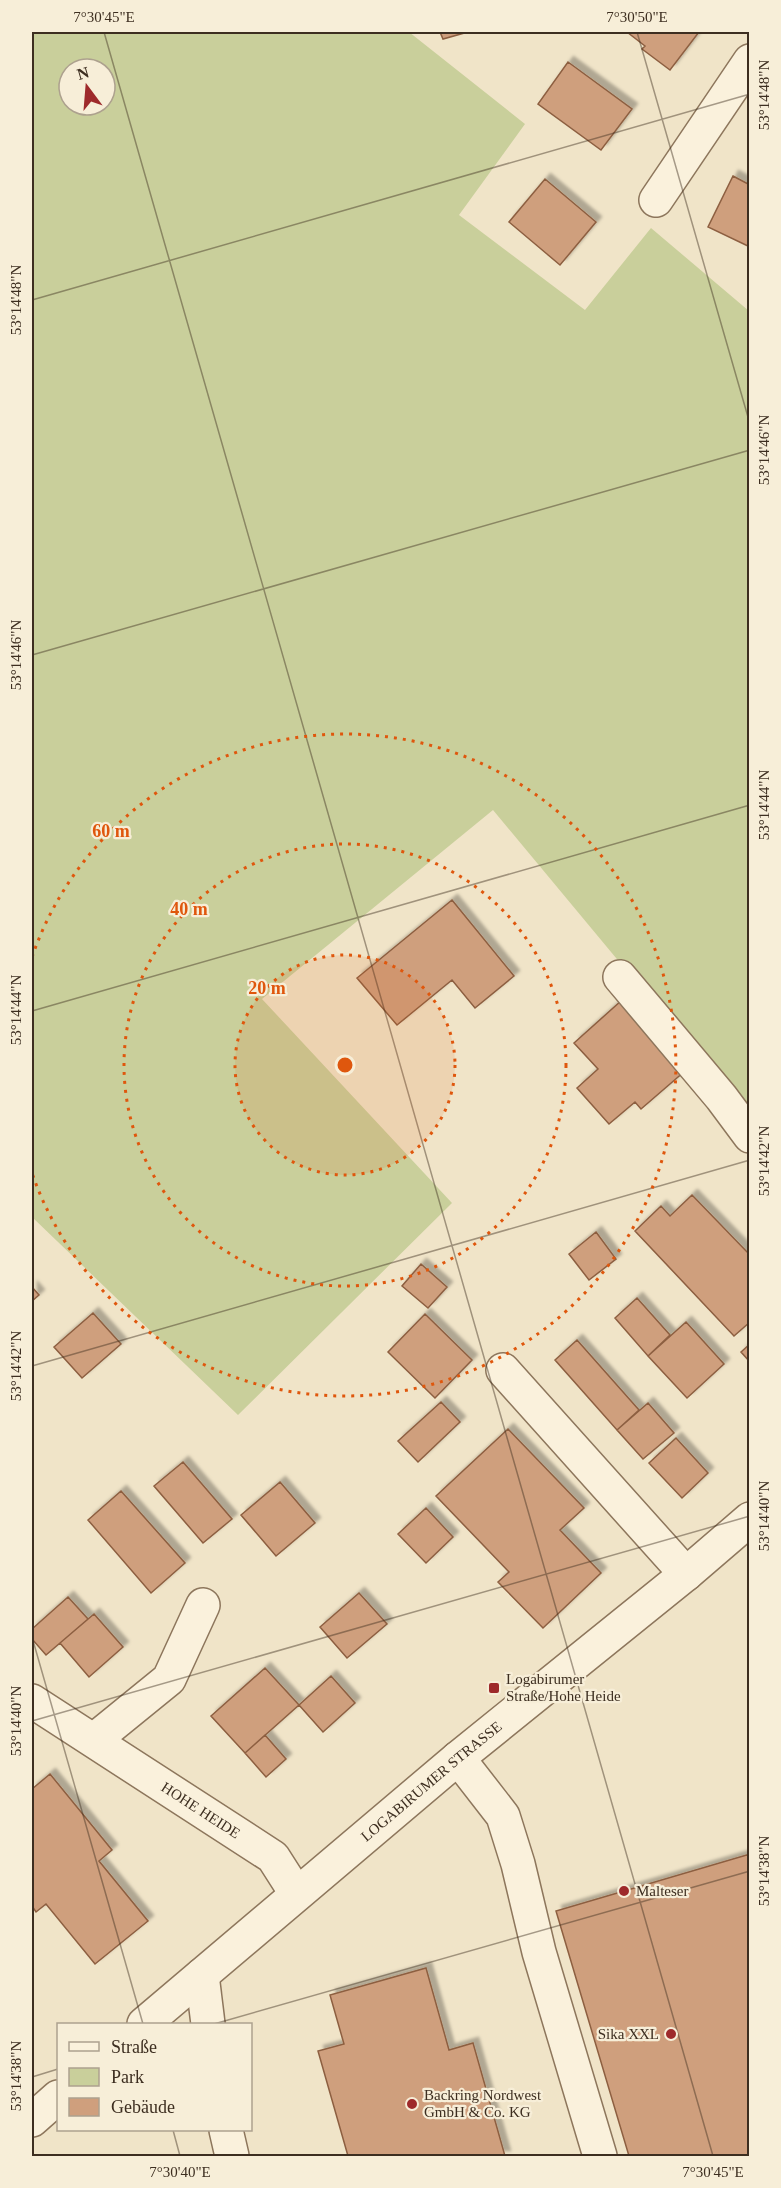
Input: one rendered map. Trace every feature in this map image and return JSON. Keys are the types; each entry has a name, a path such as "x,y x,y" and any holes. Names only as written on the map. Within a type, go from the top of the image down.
{"street":[{"path":"656,200 748,60 750,61"},
{"path":"620,977 721,1097 750,1136"},
{"path":"503,1370 686,1575"},
{"name":"LOGABIRUMER STRASSE","path":"146,2023 296,1893 458,1758 686,1575 750,1519"},
{"path":"94,1740 169,1678 203,1605"},
{"name":"HOHE HEIDE","path":"32,1701 273,1857 296,1893"},
{"path":"458,1758 503,1816 518,1864 539,1952 600,2157"},
{"path":"202,1975 208,2023"},
{"path":"32,2120 57,2098"},
{"path":"225,2131 232,2157"}],"green space":[{"path":"32,32 409,32 525,124 459,215 585,310 651,228 749,311 749,1118 493,810 262,999 452,1203 238,1415 32,1217"}],"building":[{"path":"440,32 468,32 443,39"},
{"path":"627,32 699,32 670,70 642,49 645,46"},
{"path":"568,62 632,109 601,150 538,104"},
{"path":"733,176 750,185 750,247 708,227"},
{"path":"545,179 596,222 560,265 509,222"},
{"path":"452,900 514,976 475,1008 452,980 397,1025 357,978"},
{"path":"622,1000 685,1071 641,1109 635,1102 609,1124 577,1088 598,1069 574,1043"},
{"path":"692,1195 750,1255 750,1322 734,1336 635,1231 661,1206 670,1216"},
{"path":"596,1232 616,1259 589,1280 569,1254"},
{"path":"421,1264 447,1287 428,1308 402,1286"},
{"path":"32,1287 39,1295 32,1301"},
{"path":"637,1298 670,1335 648,1356 615,1318"},
{"path":"93,1313 121,1344 82,1378 54,1347"},
{"path":"425,1314 472,1360 435,1398 388,1352"},
{"path":"686,1322 724,1364 687,1398 648,1356"},
{"path":"577,1340 639,1410 617,1430 555,1360"},
{"path":"750,1344 750,1362 741,1352"},
{"path":"441,1402 460,1422 418,1462 398,1441"},
{"path":"648,1403 674,1433 643,1459 617,1430"},
{"path":"508,1429 584,1508 560,1530 601,1573 543,1628 498,1582 509,1572 436,1496"},
{"path":"676,1438 708,1473 682,1498 649,1463"},
{"path":"183,1462 232,1519 203,1543 154,1486"},
{"path":"280,1482 315,1523 276,1556 241,1515"},
{"path":"121,1491 185,1563 151,1593 88,1520"},
{"path":"426,1508 453,1537 426,1563 398,1534"},
{"path":"359,1593 387,1624 347,1658 320,1627"},
{"path":"68,1597 88,1619 46,1655 32,1639 32,1629"},
{"path":"94,1614 123,1647 89,1677 60,1643"},
{"path":"265,1668 299,1705 245,1753 211,1716"},
{"path":"331,1676 355,1703 323,1732 299,1705"},
{"path":"265,1735 286,1759 266,1777 245,1753"},
{"path":"50,1774 112,1850 99,1861 148,1921 95,1964 46,1904 36,1912 32,1906 32,1789"},
{"name":"Sika XXL","path":"750,1854 750,2156 629,2156 556,1911"},
{"name":"Backring Nordwest GmbH & Co. KG","path":"426,1968 449,2050 473,2043 505,2156 348,2156 318,2051 344,2044 330,1995"}],"place":[{"name":"Logabirumer Straße/Hohe Heide","path":"494,1688"},
{"name":"Malteser","path":"624,1891"},
{"name":"Sika XXL","path":"671,2034"},
{"name":"Backring Nordwest GmbH & Co. KG","path":"412,2104"}]}
